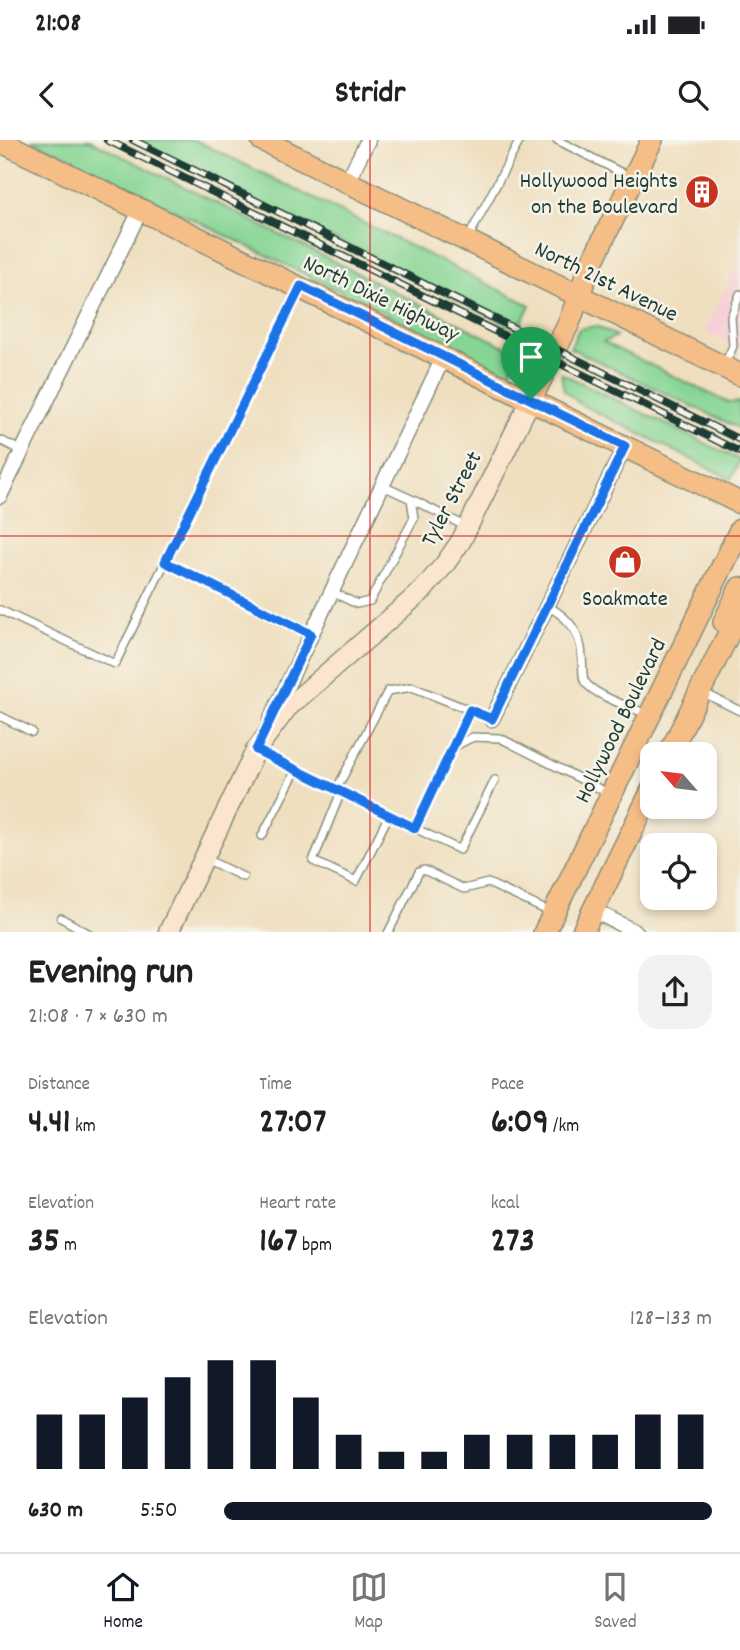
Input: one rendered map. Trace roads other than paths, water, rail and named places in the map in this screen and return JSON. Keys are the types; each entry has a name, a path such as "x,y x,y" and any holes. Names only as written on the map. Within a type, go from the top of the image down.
{"main road":[{"name":"North 21st Avenue","path":"262,140 732,371"},
{"name":"Tyler Street","path":"168,932 256,750 288,708 424,590 445,565 468,527 569,323 578,295 652,140"},
{"name":"North Dixie Highway","path":"0,141 740,503"},
{"name":"Hollywood Boulevard","path":"549,923 740,530"},
{"path":"703,684 720,628 740,588"},
{"path":"675,742 740,611"},
{"path":"670,677 703,684"},
{"path":"582,932 640,815"}],"street":[{"path":"347,182 368,140"},
{"path":"0,496 141,209"},
{"path":"256,750 444,356"},
{"path":"492,719 625,446"},
{"path":"593,911 635,932"}],"lane":[{"path":"467,241 520,140"},
{"path":"557,140 633,178"},
{"path":"0,610 115,664 301,286"},
{"path":"732,371 731,317 740,294"},
{"path":"0,440 23,451"},
{"path":"382,485 468,527"},
{"path":"332,592 357,604 370,601 414,518 411,499"},
{"path":"165,562 311,634"},
{"path":"547,606 564,614 574,628 582,645 584,680 594,691 651,716"},
{"path":"703,684 740,711"},
{"path":"389,815 356,881 313,862 338,791 388,691 412,687 492,719"},
{"path":"415,828 470,710"},
{"path":"0,716 32,732"},
{"path":"453,747 473,737 500,738 612,795"},
{"path":"256,750 460,850 495,780"},
{"path":"262,836 296,771"},
{"path":"204,858 243,877"},
{"path":"389,932 419,872 424,870 464,889 488,883 549,923"},
{"path":"61,918 86,932"}],"railway":[{"path":"107,140 740,452"},
{"path":"133,140 740,440"}],"place":[{"name":"Hollywood Heights on the Boulevard","path":"702,192"},
{"name":"Soakmate","path":"625,562"}]}
